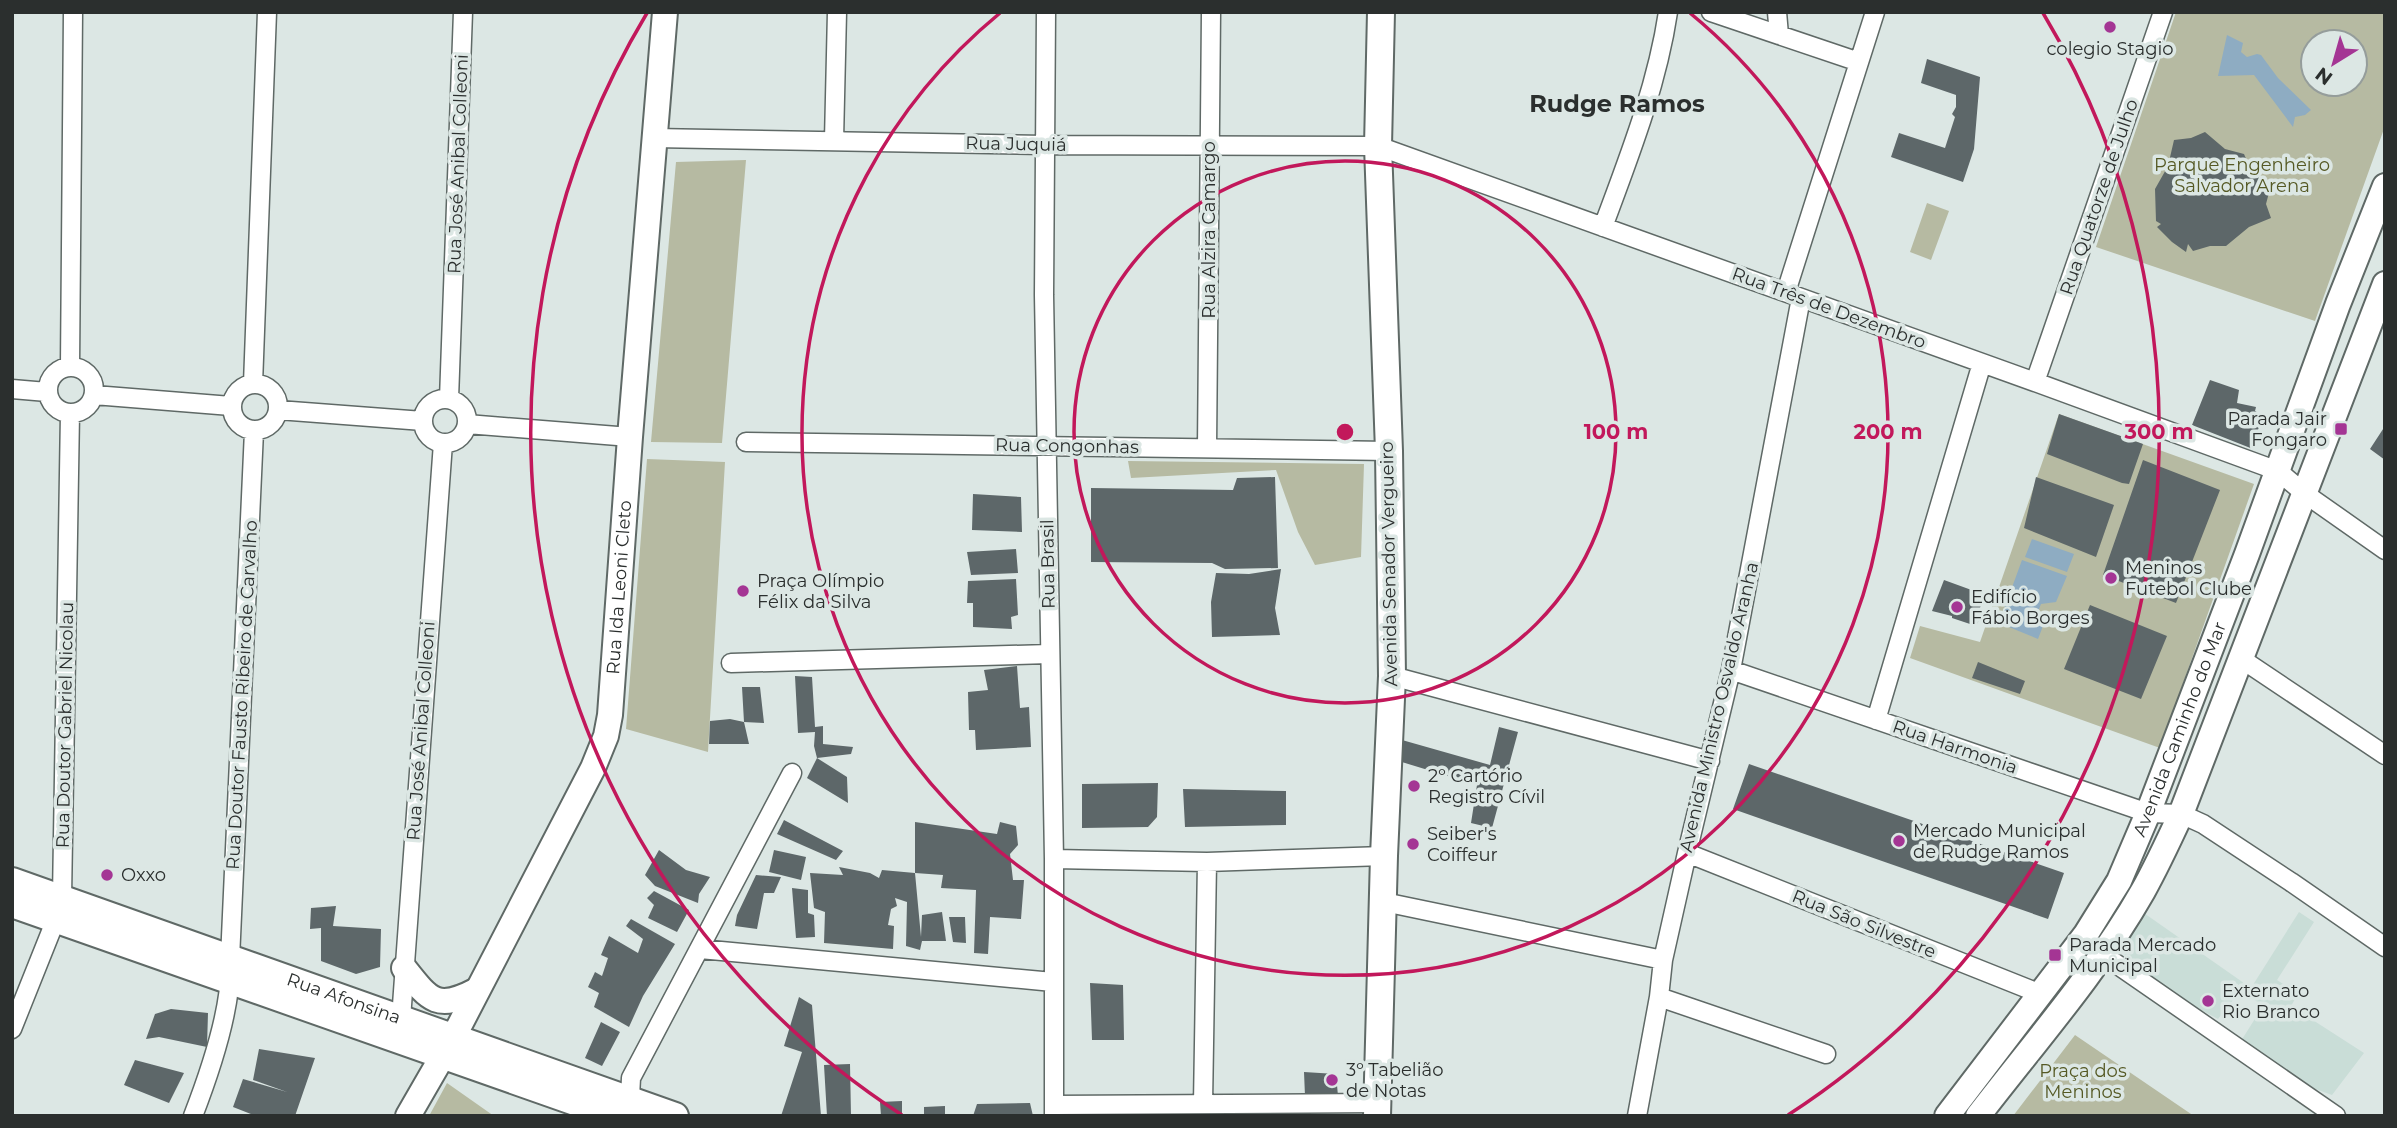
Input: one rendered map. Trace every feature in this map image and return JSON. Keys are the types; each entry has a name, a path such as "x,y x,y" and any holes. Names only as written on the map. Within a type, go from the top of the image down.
{"main road":[{"name":"Rua Ida Leoni Cleto","path":"408,1116 593,768 606,736 610,715 630,437 666,12"},
{"name":"Avenida Senador Vergueiro","path":"1381,12 1378,146 1389,451 1392,676 1384,856 1382,1111"},
{"name":"Avenida Caminho do Mar","path":"1947,1116 2086,934 2119,881 2148,813 2278,471 2338,304 2385,186"},
{"name":"Avenida Caminho do Mar","path":"1978,1116 2102,954 2142,892 2181,814 2385,284"},
{"name":"Rua Afonsina","path":"12,881 59,909 624,1110 675,1116"},
{"name":"Rua Afonsina","path":"12,904 59,909"},
{"path":"404,968 419,988 437,1001 457,1001 477,990"},
{"name":"Rua Afonsina","path":"231,970 401,1019 447,1046"}],"street":[{"path":"70,366 73,12"},
{"path":"253,384 267,12"},
{"name":"Rua José Anibal Colleoni","path":"449,399 463,12"},
{"path":"834,140 837,12"},
{"name":"Rua Brasil","path":"1046,12 1045,445 1054,859 1054,1111"},
{"name":"Rua Alzira Camargo","path":"1207,448 1211,12"},
{"path":"1603,227 1640,127 1668,12"},
{"path":"1711,12 1859,62"},
{"path":"1777,12 1779,35"},
{"name":"Avenida Ministro Osvaldo Aranha","path":"1637,1116 1659,997 1663,960 1731,670 1793,295 1875,12"},
{"name":"Rua Quatorze de Julho","path":"2035,382 2163,12"},
{"name":"Rua Juquiá","path":"654,138 1044,145 1378,146"},
{"name":"Rua Três de Dezembro","path":"1378,146 2278,471"},
{"path":"1876,720 1982,363"},
{"path":"70,366 78,367 89,375 93,381 94,395 87,406 70,413 63,412 52,404 47,392 51,377 56,371 70,366"},
{"path":"253,384 269,389 274,394 278,410 268,427 254,431 240,426 232,414 231,406 236,393 253,384"},
{"path":"12,389 47,392"},
{"path":"94,395 231,406"},
{"path":"449,399 465,411 467,424 459,438 443,443 430,437 423,421 429,406 435,401 449,399"},
{"path":"278,410 423,421"},
{"name":"Rua Doutor Gabriel Nicolau","path":"12,1029 59,909 70,413"},
{"path":"467,424 630,437"},
{"name":"Rua Doutor Fausto Ribeiro de Carvalho","path":"192,1116 214,1054 231,970 254,431"},
{"name":"Rua Congonhas","path":"746,442 1389,451"},
{"name":"Rua José Anibal Colleoni","path":"401,1019 443,443"},
{"path":"2278,471 2385,551"},
{"path":"731,663 1049,654"},
{"path":"2240,658 2385,755"},
{"name":"Rua Harmonia","path":"1731,670 2148,813 2181,814"},
{"path":"1392,676 1710,761"},
{"path":"624,1110 631,1077 792,773"},
{"path":"2181,814 2203,824 2385,947"},
{"name":"Rua São Silvestre","path":"1687,853 2041,994"},
{"path":"1054,859 1208,862 1384,856"},
{"path":"1203,1104 1208,862"},
{"path":"1384,902 1663,960"},
{"path":"700,949 1053,982"},
{"path":"2102,954 2336,1116"},
{"path":"1659,997 1826,1054"},
{"path":"1054,1111 1203,1104 1382,1111"}],"shaded area":[{"name":"Externato Rio Branco","path":"2141,911 2251,988 2299,912 2314,922 2277,980 2298,994 2291,1006 2364,1053 2332,1095 2296,1082 2241,1041 2263,1006 2241,990 2218,1019 2175,996 2176,993 2171,990 2169,992 2124,954 2120,948"}],"green space":[{"name":"Parque Engenheiro Salvador Arena","path":"2176,12 2385,12 2385,126 2315,321 2096,247"},
{"path":"746,160 722,443 651,442 676,162"},
{"path":"1927,203 1949,211 1931,260 1910,252"},
{"name":"Meninos Futebol Clube","path":"2059,414 2254,484 2160,748 1910,658 1920,626 1980,642"},
{"path":"647,459 725,462 708,752 626,729"},
{"path":"1128,461 1364,464 1361,557 1315,565 1298,532 1276,470 1131,478"},
{"name":"Praça dos Meninos","path":"2075,1035 2194,1116 2013,1116"},
{"path":"447,1083 494,1116 429,1116"}],"water":[{"path":"2227,35 2243,43 2241,52 2247,57 2261,55 2278,78 2311,110 2305,115 2295,117 2293,127 2254,75 2218,76"},
{"path":"2032,539 2074,554 2067,572 2025,557"},
{"path":"2022,560 2067,576 2056,602 2041,604 2037,614 2046,618 2038,639 1999,623"}],"building":[{"path":"1927,59 1980,77 1974,149 1963,182 1891,157 1899,133 1945,148 1955,117 1952,114 1956,107 1956,95 1921,83"},
{"path":"2205,132 2225,149 2244,154 2250,168 2271,185 2266,204 2271,218 2249,227 2226,246 2210,246 2193,251 2188,244 2186,252 2157,227 2161,224 2156,221 2155,189 2168,166 2174,140 2191,138"},
{"path":"2210,380 2239,390 2237,403 2256,407 2255,411 2262,415 2253,449 2192,425"},
{"path":"2059,414 2143,444 2129,484 2047,454"},
{"path":"2385,426 2385,460 2370,449"},
{"path":"2143,460 2220,490 2176,603 2103,575"},
{"path":"1275,477 1278,568 1225,569 1212,563 1091,562 1091,488 1233,490 1237,478"},
{"path":"2036,477 2114,505 2096,557 2024,528"},
{"path":"973,494 1021,497 1022,532 972,530"},
{"path":"1016,549 1018,573 971,575 967,552"},
{"path":"1281,569 1275,608 1280,635 1212,637 1211,602 1216,573 1249,574"},
{"path":"1016,579 1018,615 1011,617 1012,629 973,627 973,603 967,603 968,581"},
{"name":"Edifício Fábio Borges","path":"1944,580 1988,596 1986,602 1982,602 1978,614 1981,616 1976,626 1932,611"},
{"path":"2090,605 2167,636 2141,699 2064,669"},
{"path":"1978,662 2025,681 2020,694 1972,678"},
{"path":"1017,666 1020,708 1029,707 1031,747 976,750 975,730 969,730 968,692 988,690 984,670"},
{"path":"795,676 812,677 815,727 823,726 823,744 853,747 851,754 817,758 815,732 798,733"},
{"path":"742,687 760,687 764,723 744,722"},
{"path":"730,719 744,722 749,744 709,744 710,721"},
{"path":"1499,727 1518,732 1492,828 1471,823 1477,785 1392,759 1402,740 1490,765"},
{"path":"817,758 847,777 848,803 807,778"},
{"name":"Mercado Municipal de Rudge Ramos","path":"1749,764 2064,873 2048,919 1733,809"},
{"path":"1158,783 1157,817 1148,827 1082,828 1082,784"},
{"path":"1183,789 1286,791 1286,825 1185,827"},
{"path":"784,820 843,851 836,860 777,834"},
{"path":"915,822 997,834 1000,822 1016,826 1018,845 1010,854 1013,880 1024,880 1021,919 990,917 988,954 974,953 976,890 941,888 943,875 915,873"},
{"path":"659,850 686,870 710,877 699,894 698,903 655,886 645,875"},
{"path":"774,850 806,857 801,880 769,872"},
{"path":"839,867 870,873 879,878 882,870 915,873 921,937 922,915 942,912 946,941 922,941 920,950 906,946 907,902 895,898 897,906 891,909 888,925 894,926 893,949 824,943 825,912 814,908 810,873 843,875"},
{"path":"756,875 781,877 774,893 764,893 757,929 735,926 737,915"},
{"path":"792,888 808,890 808,913 814,915 815,937 796,938"},
{"path":"654,891 689,910 677,932 648,918 654,905 647,898"},
{"path":"336,906 333,926 381,929 380,967 356,974 321,961 321,928 310,929 311,908"},
{"path":"949,917 965,917 966,943 953,942"},
{"path":"631,919 675,944 643,996 629,1027 594,1007 599,993 588,987 595,972 602,976 608,958 601,955 609,936 638,953 643,939 626,926"},
{"path":"1090,983 1123,985 1124,1040 1092,1040"},
{"path":"799,997 812,1005 821,1116 781,1116 802,1052 784,1046"},
{"path":"171,1009 208,1013 207,1047 159,1037 146,1039 155,1014"},
{"path":"601,1022 620,1032 602,1066 585,1058"},
{"path":"259,1049 315,1058 295,1116 256,1116 233,1107 243,1079 287,1092 253,1080"},
{"path":"135,1060 184,1073 169,1103 124,1085"},
{"path":"850,1064 851,1116 827,1116 824,1065"},
{"path":"1304,1072 1336,1074 1338,1096 1305,1096"},
{"path":"902,1101 902,1116 881,1116 880,1102"},
{"path":"1030,1103 1033,1116 973,1116 977,1104"},
{"path":"945,1106 945,1116 924,1116 924,1107"},
{"path":"1117,1110 1117,1116 1082,1116 1082,1114"},
{"path":"1188,1111 1213,1113 1214,1116 1189,1116"}],"place":[{"name":"colegio Stagio","path":"2110,27"},
{"name":"Parada Jair Fongaro","path":"2341,429"},
{"name":"Meninos Futebol Clube","path":"2111,578"},
{"name":"Praça Olímpio Félix da Silva","path":"743,591"},
{"name":"Edifício Fábio Borges","path":"1957,607"},
{"name":"2º Cartório Registro Cívil","path":"1414,786"},
{"name":"Mercado Municipal de Rudge Ramos","path":"1899,841"},
{"name":"Seiber's Coiffeur","path":"1413,844"},
{"name":"Oxxo","path":"107,875"},
{"name":"Parada Mercado Municipal","path":"2055,955"},
{"name":"Externato Rio Branco","path":"2208,1001"},
{"name":"3º Tabelião de Notas","path":"1332,1080"}],"district":[{"name":"Rudge Ramos","path":"1617,103"}]}
